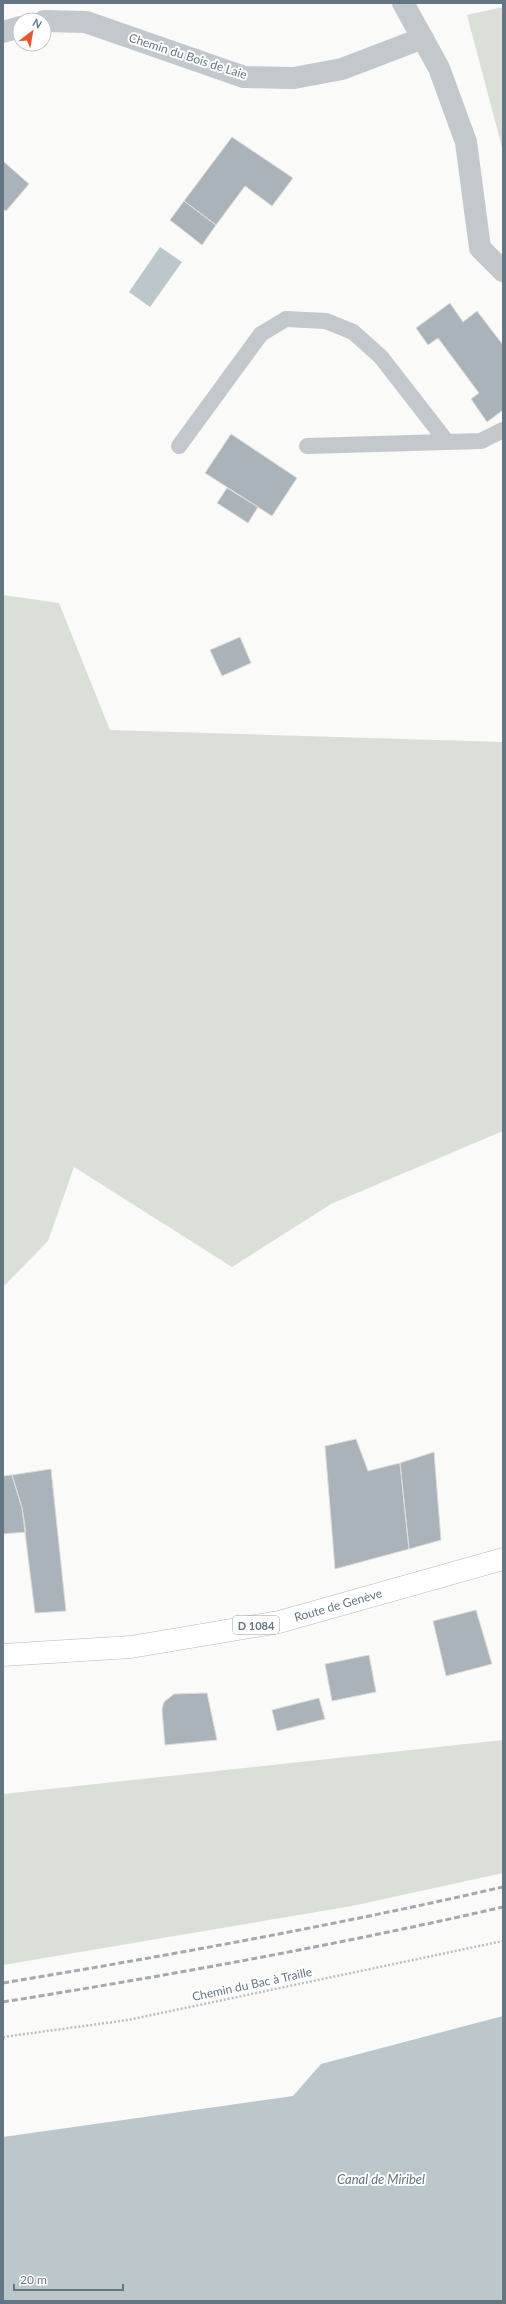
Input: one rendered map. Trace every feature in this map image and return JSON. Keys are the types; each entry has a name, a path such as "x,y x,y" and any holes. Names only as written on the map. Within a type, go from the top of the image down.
{"main road":[{"name":"Route de Genève","path":"3,1655 131,1647 279,1622 503,1559"}],"street":[{"path":"403,3 439,68 466,142 480,248 503,271"},
{"name":"Chemin du Bois de Laie","path":"52,21 86,22 244,77 294,78 342,69 423,38"}],"lane":[{"path":"179,446 260,334 286,319 326,322 353,332 381,357 447,442"},
{"path":"307,446 481,441 503,430"}],"path":[{"name":"Chemin du Bac à Traille","path":"3,2037 128,2020 503,1941"}],"shaded area":[{"path":"503,7 503,151 467,15"},
{"path":"3,595 59,603 110,730 503,742 503,1131 331,1204 232,1267 74,1167 48,1241 3,1287"},
{"path":"503,1740 503,1873 352,1906 3,1965 3,1794"}],"water":[{"path":"160,247 182,262 150,307 129,292"},
{"name":"Canal de Miribel","path":"503,2016 503,2301 3,2301 3,2137 293,2096 321,2064"}],"building":[{"path":"232,137 293,178 272,206 245,186 216,225 184,201"},
{"path":"3,161 29,184 6,211 3,209"},
{"path":"184,201 216,225 202,245 170,220"},
{"path":"450,303 463,322 477,311 503,345 503,410 487,422 471,399 479,393 438,338 428,345 416,328"},
{"path":"231,434 297,478 272,516 205,473"},
{"path":"227,488 258,507 248,523 217,503"},
{"path":"240,637 251,663 222,676 210,650"},
{"path":"356,1439 368,1471 400,1463 409,1549 335,1569 325,1446"},
{"path":"434,1452 441,1540 409,1549 400,1463"},
{"path":"51,1469 66,1611 35,1613 22,1508 12,1475"},
{"path":"12,1475 22,1508 26,1532 3,1534 3,1476"},
{"path":"476,1610 492,1664 446,1676 433,1621"},
{"path":"369,1655 376,1692 332,1701 325,1664"},
{"path":"207,1693 217,1740 165,1745 162,1709 164,1702 174,1694"},
{"path":"319,1698 325,1719 277,1731 272,1710"}],"railway":[{"path":"3,1983 254,1939 503,1887"},
{"path":"3,2002 254,1959 503,1907"}]}
